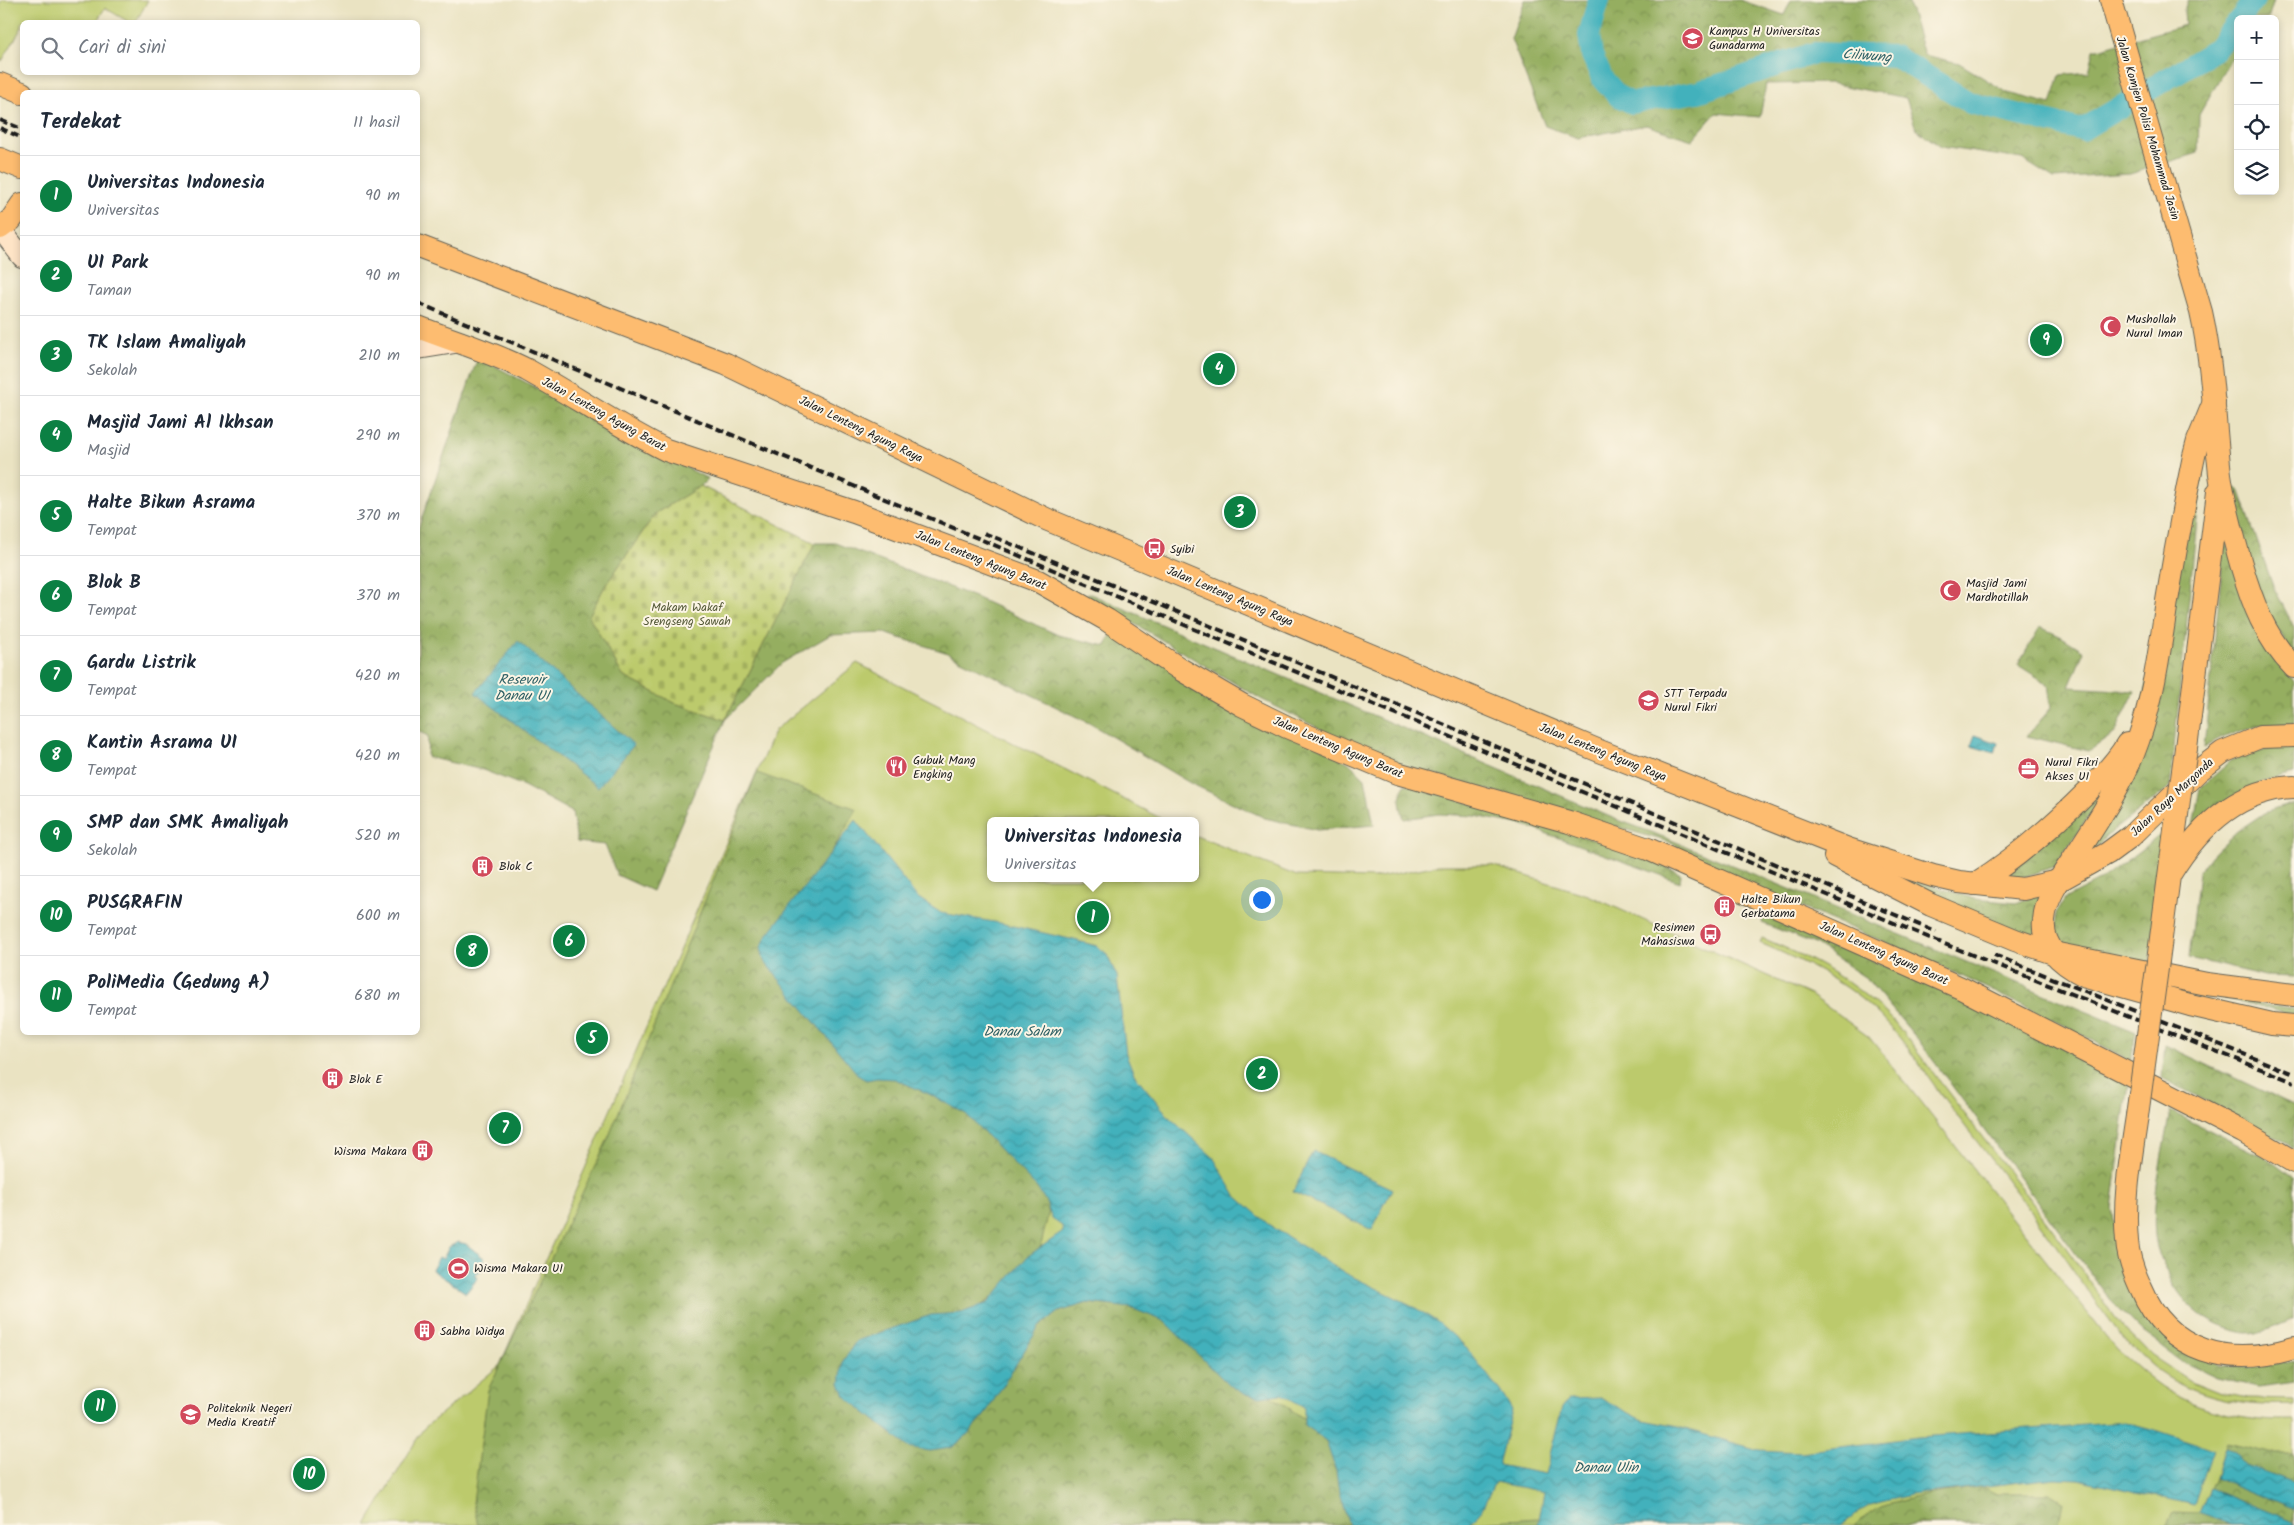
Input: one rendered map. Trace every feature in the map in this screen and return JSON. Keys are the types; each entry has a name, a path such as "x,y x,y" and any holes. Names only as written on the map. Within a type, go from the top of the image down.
{"main road":[{"name":"Jalan Komjen Polisi Mohammad Jasin","path":"2111,0 2201,312 2207,338 2214,402"},
{"path":"0,159 20,167"},
{"path":"20,207 11,220 0,228 20,254"},
{"name":"Jalan Lenteng Agung Raya","path":"420,247 726,364 1046,519 1734,806 1775,818 1848,849 1933,876 1975,884 2023,889 2058,882"},
{"path":"420,328 461,342"},
{"path":"420,349 461,342"},
{"name":"Jalan Lenteng Agung Barat","path":"461,342 528,371 641,438 666,450 854,512 1038,581 1107,620 1180,669 1242,705 1305,735 1397,773 1569,822 1648,849 1910,964 2243,1132 2294,1162"},
{"path":"2214,402 2220,476 2242,566 2260,620 2270,638 2294,667"},
{"path":"2214,402 2198,440 2194,456 2160,650 2146,714 2132,756 2105,808 2058,882 2047,905 2044,922 2045,938 2053,953 2078,972 2113,985 2237,1016 2294,1026"},
{"path":"2220,476 2170,874 2137,1116 2126,1208 2127,1243 2133,1269 2149,1305 2180,1338 2201,1350 2235,1357 2258,1356 2289,1348"},
{"path":"1975,884 2000,869 2038,839 2112,766 2132,736 2160,650"},
{"name":"Jalan Raya Margonda","path":"2058,882 2108,853 2131,836 2215,756 2260,737 2294,736"},
{"path":"2170,874 2197,836 2223,812 2253,795 2280,788 2294,787"},
{"path":"1734,806 1764,823 1818,847 1932,905 2015,940 2053,953 2190,981 2294,996"}],"green space":[{"path":"2,0 148,0 137,20 126,20 105,8 97,20 20,20 20,30 2,61 0,60 0,4"},
{"path":"1525,0 1740,0 1784,15 1791,0 1908,0 1924,55 1959,63 2008,93 2051,104 2060,75 2089,72 2094,50 2185,25 2184,11 2188,0 2274,0 2269,15 2234,15 2234,60 2231,58 2199,115 2198,153 2130,174 2054,179 2022,159 1941,147 1916,129 1906,98 1830,83 1766,84 1760,117 1716,113 1692,140 1646,125 1578,138 1545,126 1511,39"},
{"path":"478,357 708,479 701,486 656,513 605,586 589,616 623,676 675,703 725,720 652,891 617,875 605,845 577,842 572,812 524,786 483,770 427,757 428,736 420,732 420,523"},
{"path":"2204,450 2170,787 2111,832 2084,858 2119,799"},
{"name":"Makam Wakaf Srengseng Sawah","path":"701,486 815,543 725,720 675,703 623,676 589,616 605,586 656,513"},
{"path":"2229,487 2239,489 2273,586 2294,627 2294,656 2254,590"},
{"path":"2225,537 2255,620 2294,682 2294,724 2268,725 2247,729 2226,736 2204,748"},
{"path":"815,543 835,543 977,598 1058,635 1106,646 1113,630 1349,763 1365,778 1374,825 1317,830 1265,818 1190,783 1089,723 945,652 884,633 830,635 782,663 725,720"},
{"path":"1088,593 1615,819 1654,833 2136,1032 2131,1061 2066,1026 1928,960 1764,892 1669,842 1378,758 1261,699 1088,596"},
{"path":"2040,627 2062,637 2084,651 2069,687 2135,691 2115,733 2089,751 2027,736 2051,708 2048,684 2018,665"},
{"path":"857,663 1158,817 987,817 987,882 1199,882 1199,837 1297,876 1374,878 1438,865 1491,865 1588,895 1812,996 1869,1037 2116,1349 2169,1391 2203,1407 2257,1419 2294,1420 2294,1525 366,1525 423,1429 500,1365 775,730"},
{"path":"2294,745 2294,774 2262,782 2192,832 2200,788 2232,760 2269,749"},
{"path":"757,773 857,809 774,950 1058,1172 1035,1271 861,1382 1073,1302 1146,1308 1330,1437 1434,1525 478,1525 473,1503 488,1390 607,1141"},
{"path":"2118,773 2055,866 2027,876 1997,882"},
{"path":"1406,784 1632,851 1681,874 1680,882 1523,825 1475,816 1439,814 1404,819 1400,797"},
{"path":"2294,803 2294,977 2265,976 2189,958 2199,872 2212,855 2236,832 2264,813"},
{"path":"2167,830 2149,966 2064,945 2056,931 2056,913 2066,898 2101,880"},
{"path":"1851,860 1975,899 2016,903 2047,891 2037,936 1976,916"},
{"path":"1765,912 2130,1075 2112,1208 2122,1268 2218,1364 2258,1368 2294,1361 2294,1382 2258,1387 2217,1378 2183,1362 2143,1333 2110,1300 1919,1041 1866,978 1815,944 1762,923"},
{"path":"1762,938 1799,954 1832,972 1862,993 1893,1020 2060,1239 2115,1318 2152,1356 2193,1383 2218,1393 2247,1399 2294,1400 2294,1405 2261,1405 2212,1397 2197,1392 2167,1377 2137,1353 2110,1321 1908,1048 1881,1017 1854,993 1839,983 1809,966 1760,943"},
{"path":"2100,969 2223,996 2294,1009 2294,1015"},
{"path":"2165,1045 2294,1106 2294,1149 2285,1142 2162,1078"},
{"path":"2170,1111 2277,1164 2294,1177 2294,1319 2277,1327 2259,1332 2245,1333 2232,1330 2205,1318 2184,1299 2175,1287 2157,1247 2154,1216"},
{"path":"2226,1443 2274,1454 2294,1454 2294,1525 2167,1525 2174,1512 2199,1513 2215,1477"},
{"path":"1982,1486 1997,1494 2050,1494 2063,1502 2058,1525 1855,1525 1880,1508 1896,1502"},
{"path":"1538,1518 1550,1525 1434,1525"}],"water":[{"name":"Resevoir Danau UI","path":"518,641 634,745 598,787 475,693"},
{"path":"1975,735 1998,743 1995,753 1971,746"},
{"name":"Danau Salam","path":"856,820 917,897 941,913 1000,923 1070,939 1097,946 1106,953 1117,976 1126,1054 1134,1074 1170,1118 1213,1157 1236,1196 1268,1224 1347,1274 1411,1305 1439,1323 1464,1345 1504,1396 1512,1410 1498,1465 1545,1474 1562,1408 1569,1399 1600,1398 1643,1420 1674,1426 1759,1450 1801,1452 1918,1437 2126,1422 2213,1449 2194,1505 2078,1479 2055,1478 1910,1495 1870,1505 1841,1525 1538,1525 1544,1492 1495,1482 1480,1513 1467,1525 1349,1525 1339,1493 1336,1471 1326,1441 1304,1425 1304,1407 1282,1394 1260,1397 1244,1394 1228,1384 1164,1321 1131,1308 1088,1303 1058,1312 1039,1327 984,1416 964,1438 951,1448 930,1451 908,1447 845,1396 840,1383 843,1361 856,1341 931,1315 961,1313 988,1303 1028,1256 1063,1232 1062,1226 1052,1219 1045,1200 1037,1188 966,1114 931,1095 895,1079 877,1078 866,1080 859,1076 764,961 761,947 768,934"},
{"path":"1313,1151 1392,1189 1372,1230 1293,1192"},
{"name":"Wisma Makara UI","path":"458,1242 466,1244 484,1258 483,1269 474,1275 478,1278 466,1293 432,1270 439,1257 443,1259 449,1247"},
{"path":"2224,1449 2234,1452 2246,1465 2294,1483 2294,1510 2215,1477"},
{"path":"2210,1488 2294,1522 2294,1525 2233,1525 2199,1513"}],"waterway":[{"name":"Ciliwung","path":"1599,0 1589,35 1592,55 1602,78 1618,96 1632,103 1698,92 1814,53 1895,56 1970,103 2082,130 2215,50 2234,26"},
{"name":"Ciliwung","path":"2243,15 2254,0"}],"railway":[{"path":"0,120 20,128"},
{"path":"0,128 20,137"},
{"path":"420,304 1937,941 2294,1082"},
{"path":"984,533 1137,595 1936,932"},
{"path":"1994,955 2294,1074"}],"place":[{"name":"Kampus H Universitas Gunadarma","path":"1693,38"},
{"name":"Mushollah Nurul Iman","path":"2110,326"},
{"name":"SMP dan SMK Amaliyah","path":"2046,340"},
{"name":"Masjid Jami Al Ikhsan","path":"1219,369"},
{"name":"TK Islam Amaliyah","path":"1240,512"},
{"name":"Syibi","path":"1154,549"},
{"name":"Masjid Jami Mardhotillah","path":"1950,590"},
{"name":"STT Terpadu Nurul Fikri","path":"1648,700"},
{"name":"Gubuk Mang Engking","path":"897,767"},
{"name":"Nurul Fikri Akses UI","path":"2029,769"},
{"name":"Blok C","path":"483,866"},
{"name":"Halte Bikun Gerbatama","path":"1725,906"},
{"name":"Universitas Indonesia","path":"1093,917"},
{"name":"Resimen Mahasiswa","path":"1711,934"},
{"name":"Blok B","path":"569,941"},
{"name":"Kantin Asrama UI","path":"472,951"},
{"name":"Halte Bikun Asrama","path":"592,1038"},
{"name":"UI Park","path":"1262,1074"},
{"name":"Blok E","path":"333,1079"},
{"name":"Gardu Listrik","path":"505,1128"},
{"name":"Wisma Makara","path":"423,1151"},
{"name":"Wisma Makara UI","path":"458,1268"},
{"name":"Sabha Widya","path":"424,1331"},
{"name":"PoliMedia (Gedung A)","path":"100,1406"},
{"name":"Politeknik Negeri Media Kreatif","path":"191,1415"},
{"name":"PUSGRAFIN","path":"309,1474"}],"water label":[{"name":"Danau Ulin","path":"1606,1467"}]}
